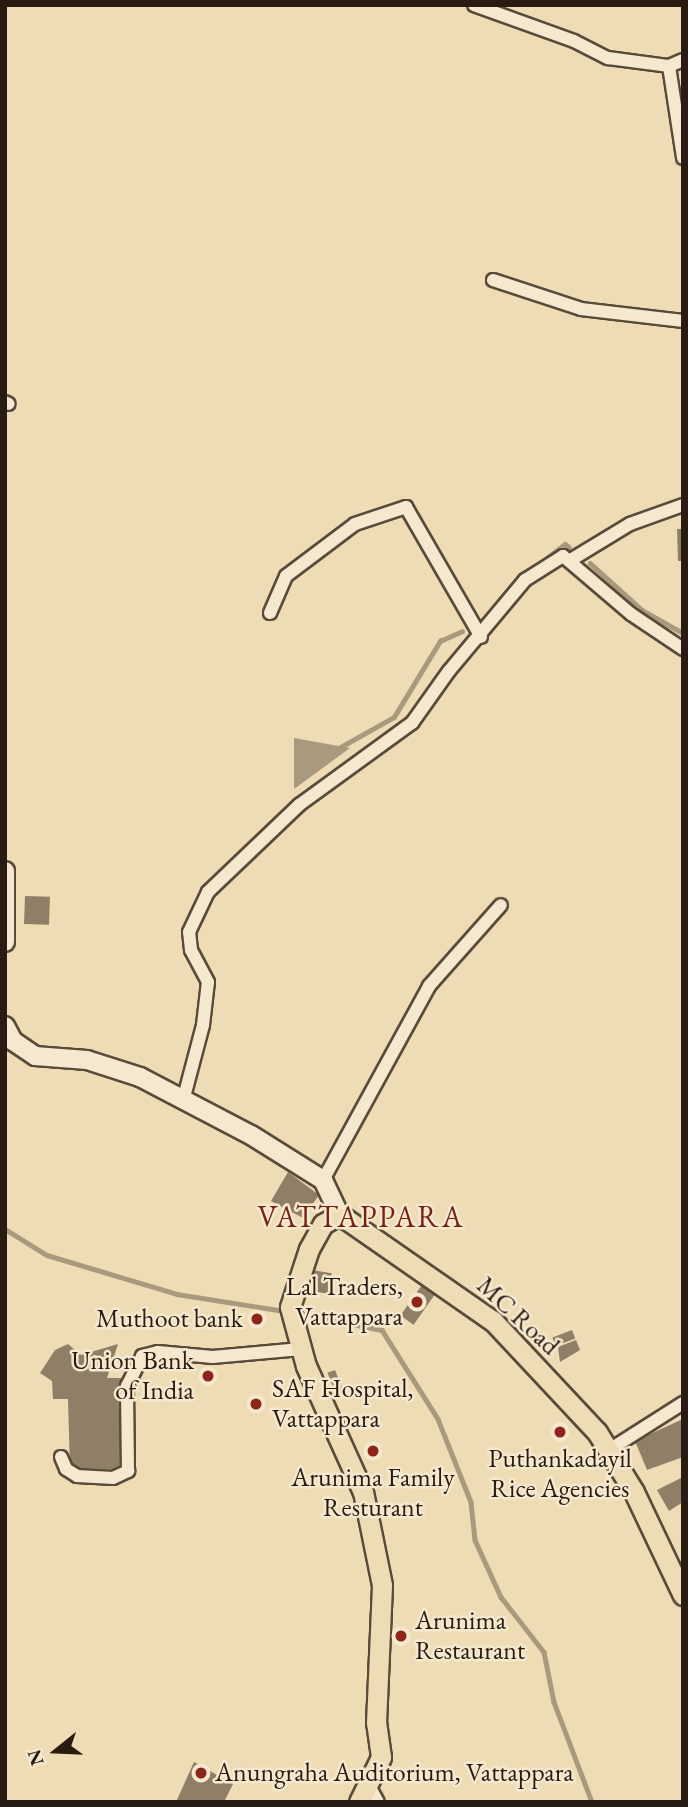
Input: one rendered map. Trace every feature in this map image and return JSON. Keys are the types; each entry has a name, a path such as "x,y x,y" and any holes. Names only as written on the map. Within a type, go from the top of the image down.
{"main road":[{"path":"5,871 5,942"},
{"path":"8,1036 35,1056 86,1060 184,1097 323,1180 341,1218 323,1224 290,1307 300,1349 350,1457 373,1523 382,1585 376,1723 381,1757 369,1796"},
{"name":"MC Road","path":"341,1218 493,1321 609,1450 683,1595"}],"street":[{"path":"474,5 574,41 608,58 668,66 683,60"},
{"path":"668,66 683,158"},
{"path":"493,280 581,309 683,321"},
{"path":"569,561 630,524 683,505"},
{"path":"270,613 286,576 355,524 406,507 481,637"},
{"path":"184,1097 203,1025 208,982 191,950 189,932 208,892 299,805 412,723 449,671 481,637 525,580 563,556 631,614 683,649"},
{"path":"323,1180 429,986 501,905"},
{"path":"61,1457 66,1469 77,1476 113,1478 128,1471 127,1386 142,1356 158,1352 225,1357 300,1349"},
{"path":"609,1450 683,1403"}],"shaded area":[{"path":"294,738 350,748 294,789"}],"building":[{"path":"677,529 683,529 683,561 678,561"},
{"path":"25,896 50,897 49,925 24,924"},
{"path":"288,1172 319,1195 303,1218 271,1201"},
{"path":"312,1270 332,1273 328,1294 309,1291"},
{"name":"Lal Traders, Vattappara","path":"424,1282 437,1291 414,1325 400,1316"},
{"path":"572,1330 575,1338 556,1346 552,1338"},
{"path":"576,1340 580,1350 560,1362 558,1347"},
{"path":"68,1344 81,1355 118,1344 107,1378 121,1378 123,1469 70,1470 68,1399 53,1399 52,1381 40,1373 55,1350"},
{"path":"335,1370 344,1394 337,1397 328,1373"},
{"path":"683,1419 683,1457 647,1470 635,1441"},
{"path":"683,1477 683,1502 669,1511 657,1490"},
{"name":"Anungraha Auditorium, Vattappara","path":"194,1762 233,1784 224,1802 176,1802"}],"waterway":[{"path":"522,577 565,544 569,547"},
{"path":"590,563 642,610 683,633"},
{"path":"337,749 394,717 440,641 462,631"},
{"path":"5,1229 47,1255 177,1294 278,1310"},
{"path":"304,1314 382,1330 438,1419 471,1502 475,1540 501,1597 544,1652 554,1702 592,1802"}],"place":[{"name":"Lal Traders, Vattappara","path":"417,1302"},
{"name":"Muthoot bank","path":"257,1319"},
{"name":"Union Bank of India","path":"208,1376"},
{"name":"SAF Hospital, Vattappara","path":"256,1404"},
{"name":"Puthankadayil Rice Agencies","path":"560,1432"},
{"name":"Arunima Family Resturant","path":"373,1451"},
{"name":"Arunima Restaurant","path":"401,1636"},
{"name":"Anungraha Auditorium, Vattappara","path":"201,1773"}],"district":[{"name":"VATTAPPARA","path":"361,1217"}]}
